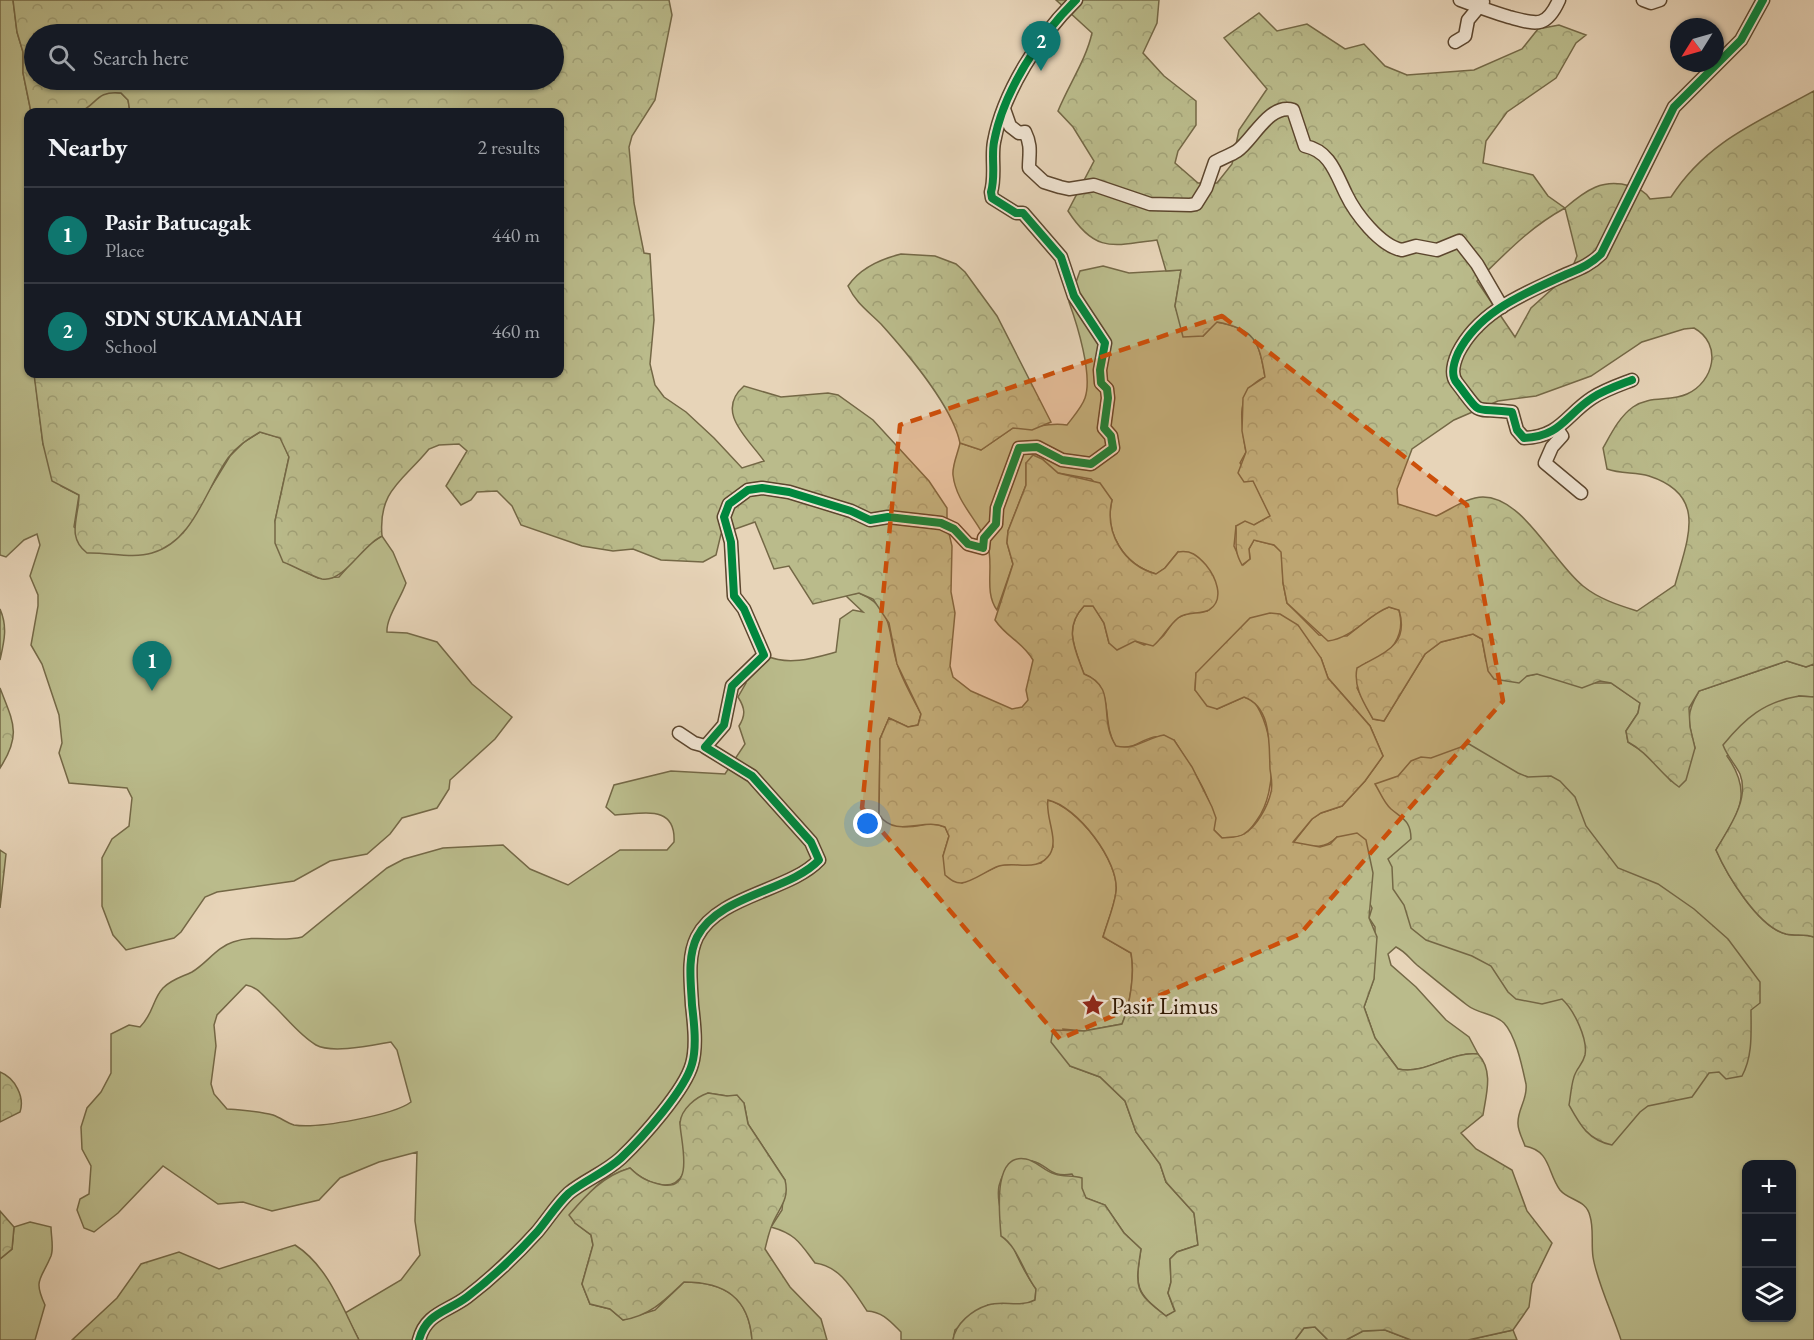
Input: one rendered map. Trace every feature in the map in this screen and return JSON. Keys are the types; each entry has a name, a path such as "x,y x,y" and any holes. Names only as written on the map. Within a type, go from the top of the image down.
{"street":[{"path":"705,746 724,725 732,686 764,655 749,619 733,591 731,542 724,517 729,504 734,499 755,488 774,489 841,508 870,520 888,517 941,523 954,529 968,544 983,549 984,538 996,524 996,508 1020,447 1037,447 1062,460 1091,464 1113,448 1111,436 1104,428 1108,392 1101,383 1100,372 1105,343 1074,296 1061,257 1023,213 1016,213 992,198 994,141 1005,106 1043,36 1076,0"},
{"path":"1460,0 1481,3 1529,23 1539,23 1553,13 1559,0"},
{"path":"1642,0 1654,3 1660,0"},
{"path":"1632,380 1592,398 1557,429 1539,437 1524,438 1517,430 1512,412 1482,412 1475,409 1454,381 1455,360 1464,341 1475,327 1502,307 1529,291 1581,270 1601,254 1674,107 1741,40 1763,0"},
{"path":"1455,42 1465,36 1468,20 1481,3"},
{"path":"1005,106 1004,112 1010,126 1019,133 1024,132 1029,141 1032,155 1029,168 1044,182 1070,189 1094,185 1150,204 1190,205 1196,204 1203,194 1215,162 1237,151 1249,136 1281,110 1293,110 1305,146 1312,148 1330,161 1345,193 1386,242 1402,250 1416,246 1437,250 1459,241 1477,264 1502,307"},
{"path":"1557,429 1562,436 1552,447 1545,463 1581,493"},
{"path":"419,1340 423,1328 436,1313 465,1298 493,1276 572,1191 619,1160 639,1140 682,1084 692,1063 692,954 702,931 728,908 796,875 819,860 811,842 752,776 705,746 694,743 679,733"}],"highlighted area":[{"path":"1222,316 1467,505 1503,701 1300,934 1060,1039 862,808 900,425"}],"green space":[{"path":"0,0 13,0 17,32 23,52 24,90 26,90 30,108 24,108 24,378 35,378 43,444 61,486 79,495 74,527 108,552 129,554 183,533 230,456 244,442 260,432 281,438 289,457 275,521 283,561 318,578 339,577 366,546 382,536 393,552 406,583 391,614 387,632 407,633 437,642 472,684 512,717 495,739 450,780 449,789 437,808 402,818 390,834 367,854 330,861 294,881 217,892 205,897 181,932 174,938 126,950 113,935 102,906 102,858 112,839 129,826 132,798 127,788 69,783 59,753 62,743 59,715 42,664 31,645 38,606 38,595 30,576 40,545 37,534 24,540 6,557 0,555"},
{"path":"13,0 669,0 672,15 655,100 632,136 629,147 634,203 644,253 650,254 654,320 650,364 655,385 664,397 686,412 742,468 764,461 743,434 733,415 732,406 744,386 781,397 828,393 838,395 873,420 929,481 947,508 947,525 952,546 951,592 955,613 950,666 953,677 971,691 1012,709 1022,707 1028,700 1026,690 1033,660 995,620 1013,564 1007,543 1008,531 1026,485 1026,463 1033,455 1042,459 1058,473 1100,483 1112,500 1111,524 1119,546 1134,563 1145,570 1156,574 1165,568 1178,552 1187,552 1197,556 1203,561 1215,581 1217,600 1209,610 1185,614 1178,618 1153,646 1135,641 1117,650 1109,643 1104,623 1093,606 1084,606 1074,622 1072,631 1077,656 1084,674 1095,680 1101,687 1108,724 1116,746 1135,746 1164,735 1174,740 1192,767 1212,807 1216,818 1214,830 1222,838 1244,834 1257,821 1267,803 1272,783 1269,738 1260,709 1244,697 1217,709 1207,706 1195,690 1196,673 1250,618 1270,613 1280,614 1298,625 1321,658 1328,678 1370,726 1383,756 1365,781 1342,806 1321,813 1312,819 1293,842 1320,847 1330,844 1337,837 1357,833 1366,840 1373,873 1369,918 1377,937 1374,979 1364,1007 1375,1038 1398,1069 1419,1069 1467,1054 1478,1054 1483,1061 1488,1083 1483,1115 1461,1133 1476,1149 1512,1170 1527,1211 1552,1243 1532,1284 1529,1307 1513,1330 1468,1340 1411,1340 1385,1330 1363,1331 1346,1340 1328,1340 1315,1327 1304,1328 1295,1340 953,1340 961,1323 982,1307 1035,1300 1036,1289 1016,1253 1001,1236 999,1202 1002,1176 1007,1166 1015,1160 1026,1159 1055,1174 1082,1178 1082,1188 1086,1198 1105,1205 1124,1233 1141,1249 1138,1281 1142,1294 1166,1316 1175,1311 1168,1293 1171,1282 1170,1259 1177,1252 1198,1245 1194,1213 1166,1182 1160,1164 1136,1132 1125,1101 1100,1077 1070,1066 1051,1042 1053,1030 1084,1031 1122,1024 1132,980 1131,953 1103,937 1115,898 1115,880 1104,851 1094,837 1071,813 1059,804 1048,800 1053,842 1050,854 1045,860 1033,865 999,866 961,883 954,882 945,875 943,856 949,836 945,827 928,824 902,827 886,822 879,815 880,739 889,718 908,727 918,725 921,714 897,664 889,623 873,599 859,593 813,604 789,566 774,569 755,522 721,534 716,555 703,562 661,560 633,549 613,551 582,546 521,525 512,506 497,491 477,492 471,500 461,505 446,486 467,451 459,444 439,445 429,449 394,487 384,508 382,536 367,547 345,570 330,579 322,579 283,562 275,543 275,521 289,457 280,438 260,432 231,454 188,526 166,547 145,555 137,555 87,553 81,547 75,533 79,495 52,481 43,444 35,378 564,378 564,108 129,108 128,100 121,93 112,93 101,96 86,108 30,108 26,90 564,90 564,24 24,24 24,78 23,52 17,32"},
{"path":"1056,0 1159,0 1157,23 1143,53 1164,76 1196,101 1196,125 1178,151 1175,163 1198,183 1217,183 1232,164 1239,130 1267,89 1224,38 1259,13 1277,31 1307,24 1345,49 1364,44 1385,66 1407,75 1474,70 1522,49 1538,29 1559,25 1586,35 1576,43 1556,78 1507,112 1486,141 1483,163 1533,175 1548,196 1565,208 1595,187 1611,184 1636,188 1650,199 1671,197 1685,178 1717,147 1754,123 1814,91 1814,664 1806,667 1787,661 1699,691 1689,708 1690,727 1695,748 1686,780 1679,787 1628,742 1626,731 1638,713 1640,703 1611,683 1600,681 1582,688 1537,674 1527,676 1519,683 1494,679 1488,671 1482,639 1473,634 1441,642 1425,654 1384,721 1373,719 1358,688 1357,668 1384,653 1397,641 1401,633 1399,610 1389,607 1345,636 1328,641 1287,603 1281,552 1274,545 1254,540 1249,549 1250,559 1242,565 1237,555 1236,526 1245,521 1254,525 1270,516 1253,481 1244,482 1238,473 1246,452 1242,431 1243,398 1248,388 1265,377 1260,354 1253,339 1240,328 1217,322 1203,336 1183,337 1175,306 1181,270 1166,271 1157,240 1106,244 1087,234 1068,211 1094,161 1073,127 1058,111 1082,62 1092,33","holes":["1565,208 1577,256 1570,273 1531,308 1515,337 1477,281 1529,232","1694,328 1709,343 1712,353 1712,362 1704,381 1687,394 1646,401 1633,407 1619,421 1603,448 1607,469 1649,476 1668,484 1680,494 1687,506 1688,535 1675,585 1637,611 1589,591 1572,575 1524,519 1498,500 1483,497 1471,499 1436,516 1398,504 1397,489 1412,449 1454,420 1498,401 1536,396 1591,376 1642,342"]},
{"path":"111,92 121,93 128,100 129,108 84,108 100,95"},
{"path":"901,254 935,256 956,264 965,272 997,316 1051,422 1032,430 1013,428 981,450 960,443 948,412 927,380 892,336 859,302 848,286 872,265"},
{"path":"1103,266 1129,273 1181,270 1175,306 1182,327 1203,336 1216,322 1239,328 1253,339 1260,354 1265,377 1255,383 1244,400 1242,430 1246,452 1240,463 1253,480 1271,516 1254,525 1236,526 1234,546 1243,565 1250,559 1249,549 1254,540 1274,545 1282,552 1283,583 1287,603 1319,635 1347,636 1379,611 1389,607 1399,610 1400,628 1394,644 1383,656 1366,663 1357,688 1373,719 1384,721 1425,654 1441,642 1473,634 1482,639 1486,661 1527,676 1537,674 1590,683 1611,683 1640,703 1638,713 1626,731 1628,742 1648,755 1671,781 1695,748 1689,719 1691,706 1699,691 1787,661 1806,667 1814,664 1814,697 1799,696 1727,756 1740,782 1740,804 1716,850 1736,886 1754,911 1765,921 1786,934 1814,937 1814,1340 1621,1340 1595,1267 1592,1252 1592,1226 1588,1210 1560,1190 1540,1152 1525,1146 1518,1127 1518,1119 1526,1084 1515,1043 1504,1023 1496,1017 1467,1005 1396,947 1388,954 1391,965 1416,987 1446,1020 1469,1037 1478,1054 1458,1056 1419,1069 1398,1069 1375,1038 1364,1007 1374,978 1375,927 1369,918 1372,908 1337,837 1321,846 1293,843 1312,819 1321,813 1342,806 1365,781 1383,756 1370,726 1328,678 1321,658 1196,673 1195,690 1217,709 1244,697 1253,700 1266,727 1270,743 1271,776 1264,807 1246,834 1239,837 1222,838 1214,830 1214,819 1206,795 1174,740 1154,737 1131,746 1116,747 1111,737 1104,696 1094,680 1084,674 1073,639 1074,622 1084,606 1094,606 1104,623 1109,643 1135,641 1144,645 1163,637 1181,616 1207,611 1178,552 1165,568 1156,574 1145,570 1134,563 1119,546 1111,524 1112,500 1091,479 1058,473 1042,459 1026,463 1026,485 1008,531 1007,543 1013,564 997,610 991,594 987,542 958,494 953,475 954,463 960,443 981,450 1013,428 1067,425 1080,408 1087,388 1086,363 1069,302 1080,271"},
{"path":"859,593 879,606 888,622 899,669 921,714 918,725 908,727 889,718 880,739 879,815 900,826 936,824 945,827 949,836 943,856 962,883 1000,865 1041,863 1053,847 1046,811 1047,800 1059,804 1083,824 1104,851 1111,866 1116,892 1103,937 1131,953 1132,980 1125,1016 1122,1024 1084,1031 1063,1029 1070,1066 1100,1077 1125,1101 1136,1132 1160,1164 1166,1182 1194,1213 1198,1245 1177,1252 1170,1259 1171,1282 1168,1293 1175,1312 1166,1316 1148,1301 1138,1281 1141,1249 1124,1233 1105,1205 1086,1198 1072,1174 1054,1173 1032,1161 1013,1162 999,1186 1001,1210 1016,1254 1036,1289 1035,1300 1026,1305 988,1305 955,1330 953,1340 901,1340 901,1332 882,1315 867,1311 852,1288 839,1274 824,1265 815,1263 792,1236 771,1227 782,1210 785,1180 748,1124 744,1103 727,1096 708,1093 680,1122 685,1148 685,1169 678,1181 664,1185 656,1184 630,1168 601,1182 589,1195 575,1223 591,1235 593,1245 582,1284 590,1304 610,1309 623,1320 655,1310 684,1282 712,1285 723,1289 740,1303 750,1325 752,1340 359,1340 345,1313 401,1280 420,1255 415,1221 417,1152 379,1162 340,1178 319,1200 272,1211 243,1202 218,1204 163,1166 118,1213 94,1232 84,1228 77,1210 80,1199 89,1194 91,1166 82,1149 81,1127 87,1108 101,1092 111,1073 111,1034 129,1025 140,1027 166,985 192,972 227,944 250,939 302,937 387,868 404,859 443,848 503,845 530,869 568,885 620,850 667,850 674,842 673,830 670,822 664,816 646,813 615,815 606,807 614,785 671,771 725,774 745,744 739,726 744,712 738,697 746,683 744,679 767,656 793,661 836,652 840,619 853,610 863,612 845,595","holes":["246,985 260,992 298,1031 323,1048 342,1049 391,1042 397,1050 411,1102 373,1116 305,1126 294,1125 268,1114 227,1109 214,1094 211,1084 216,1046 214,1025 217,1015"]},
{"path":"0,609 5,628 0,660"},
{"path":"0,688 12,719 13,737 7,756 0,768"},
{"path":"1799,696 1814,697 1814,937 1786,934 1765,921 1754,911 1736,886 1716,850 1732,824 1742,794 1740,774 1723,745 1747,719 1765,707"},
{"path":"1469,744 1518,773 1528,777 1551,776 1560,781 1575,797 1586,826 1618,868 1658,884 1694,909 1728,939 1760,982 1760,1003 1751,1010 1750,1052 1742,1076 1726,1079 1719,1072 1709,1073 1692,1097 1648,1106 1640,1112 1612,1145 1604,1143 1586,1131 1569,1105 1573,1080 1584,1058 1585,1048 1579,1025 1567,1004 1562,999 1542,1004 1516,999 1508,992 1491,966 1472,956 1426,940 1411,928 1404,905 1393,889 1392,867 1388,859 1411,839 1410,828 1386,804 1375,784 1398,776 1411,761 1421,757 1431,758"},
{"path":"0,850 6,854 0,908"},
{"path":"0,1072 18,1089 21,1106 20,1112 0,1122"},
{"path":"708,1093 737,1095 744,1103 748,1124 785,1180 785,1198 771,1228 765,1249 790,1287 821,1319 827,1340 752,1340 750,1325 740,1303 723,1289 699,1283 684,1282 649,1311 623,1320 610,1309 590,1304 582,1284 593,1245 591,1235 575,1223 569,1215 589,1193 620,1171 630,1168 645,1179 663,1185 673,1184 680,1180 684,1162 681,1118 690,1104"},
{"path":"0,1211 14,1227 12,1249 0,1259"},
{"path":"30,1222 51,1227 52,1253 39,1284 45,1305 35,1340 0,1340 0,1259 12,1249 14,1227"},
{"path":"295,1245 317,1264 333,1288 359,1340 72,1340 117,1298 141,1264 179,1252 219,1269"},
{"path":"1315,1327 1328,1340 1295,1340 1304,1328"},
{"path":"1385,1330 1411,1340 1346,1340 1363,1331"},
{"path":"1513,1330 1517,1340 1468,1340"}],"cycle path":[{"path":"419,1340 422,1331 432,1318 467,1297 486,1282 537,1232 569,1193 621,1158 651,1126 681,1087 694,1057 692,953 697,937 707,923 737,902 791,879 819,860 811,842 752,776 705,747 724,725 732,686 764,655 744,609 734,596 731,542 724,517 729,504 748,490 762,488 789,492 851,511 870,520 888,517 941,523 954,529 968,544 983,548 984,538 996,524 997,508 1019,448 1037,447 1062,460 1091,464 1113,448 1111,436 1104,428 1108,398 1107,389 1101,383 1100,370 1105,343 1074,296 1061,257 1023,213 1016,213 992,198 991,192 994,142 1014,84 1049,30 1076,0"},
{"path":"1632,380 1592,398 1562,424 1546,434 1524,438 1517,430 1512,412 1483,410 1475,406 1455,380 1453,368 1466,339 1488,316 1514,299 1586,265 1601,254 1674,107 1741,40 1763,0"}],"place":[{"name":"SDN SUKAMANAH","path":"1041,71"},
{"name":"Pasir Batucagak","path":"152,691"},
{"name":"Pasir Limus","path":"1093,1005"}]}
